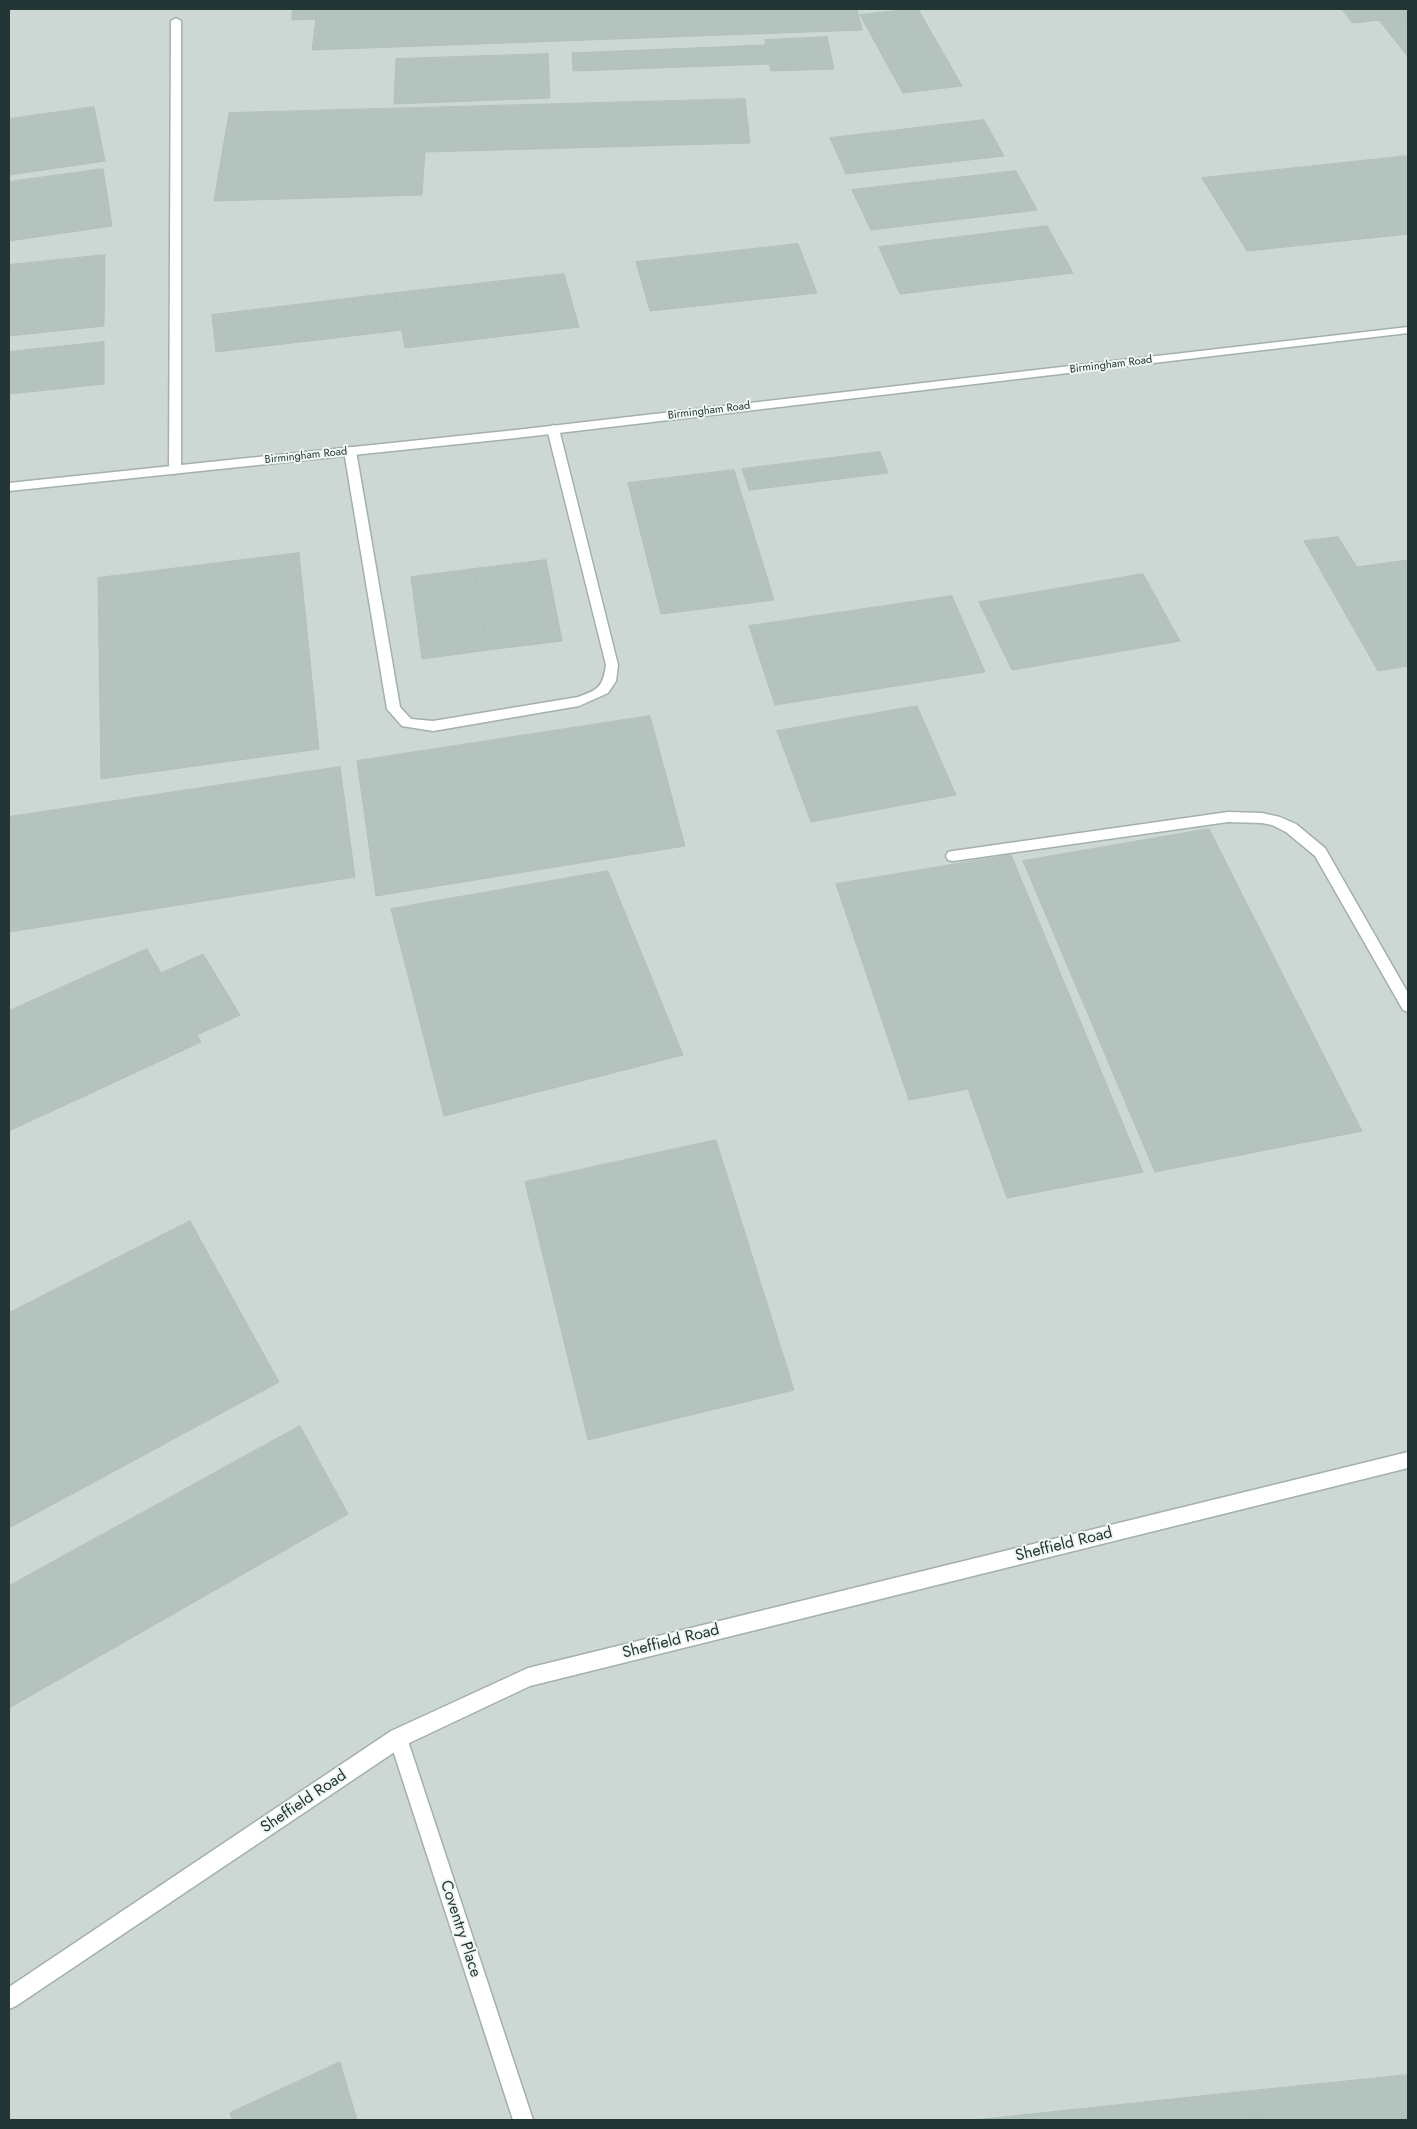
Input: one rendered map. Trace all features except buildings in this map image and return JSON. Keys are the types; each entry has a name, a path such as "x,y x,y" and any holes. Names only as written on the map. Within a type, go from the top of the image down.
{"street":[{"path":"175,470 176,21"},
{"name":"Birmingham Road","path":"9,488 553,429 1408,330"},
{"path":"350,451 394,709 406,723 433,726 579,702 607,689 611,680 612,664 553,429"},
{"path":"953,856 1228,817 1262,818 1275,821 1291,828 1320,852 1408,1006"},
{"name":"Sheffield Road","path":"9,1999 398,1738 528,1678 1408,1460"},
{"name":"Coventry Place","path":"398,1738 523,2120"}],"shaded area":[{"path":"9,9 1408,9 1408,2120 9,2120"}]}
